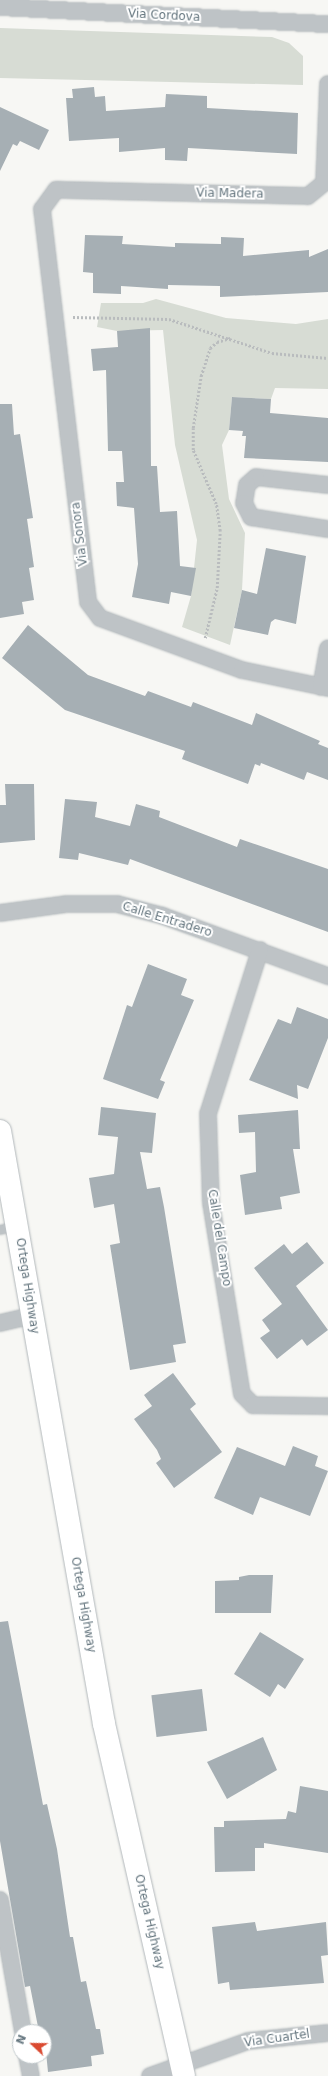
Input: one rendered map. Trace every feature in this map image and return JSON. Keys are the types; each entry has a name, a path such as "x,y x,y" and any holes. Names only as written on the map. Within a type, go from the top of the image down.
{"main road":[{"name":"Ortega Highway","path":"0,1131 8,1228 31,1316 104,1724 183,2070"}],"street":[{"name":"Via Cordova","path":"0,7 33,4 328,24"},
{"name":"Via Madera","path":"42,209 56,190 308,196 324,183 328,84"},
{"name":"Via Sonora","path":"42,209 88,602 100,618 242,670 325,688"},
{"path":"328,485 256,477 246,485 244,503 251,517 328,529"},
{"path":"325,688 328,649"},
{"name":"Calle Entradero","path":"0,913 67,904 117,904 163,916 328,976"},
{"name":"Calle del Campo","path":"260,950 208,1114 211,1203 242,1394 253,1405 328,1406"},
{"path":"0,1323 31,1316"},
{"path":"0,1900 22,2024"},
{"name":"Via Cuartel","path":"150,2076 183,2070 248,2041 328,2033"},
{"path":"29,2064 31,2076"}],"path":[{"path":"54,313 89,320 170,319 272,353 328,358"},
{"path":"201,655 217,588 220,531 216,504 193,450 193,428 201,376 210,348 217,342 230,338"}],"shaded area":[{"path":"0,28 272,37 289,43 303,56 303,85 0,78"},
{"path":"156,299 226,318 296,324 328,319 328,389 275,388 271,399 232,397 229,430 222,445 229,499 245,533 242,590 230,645 182,627 191,596 197,540 175,445 163,330 117,331 97,327 101,303 143,303"}],"building":[{"path":"94,87 95,97 105,96 106,111 165,107 166,94 207,96 207,108 298,113 297,154 188,148 187,161 165,160 165,148 119,152 119,138 69,141 66,98 73,98 72,89"},
{"path":"0,107 49,130 39,150 20,141 17,146 13,144 0,171"},
{"path":"85,235 123,236 122,244 175,247 175,243 221,244 221,237 244,238 243,256 309,250 309,257 328,249 328,292 220,297 220,286 168,285 168,289 121,286 121,294 93,293 93,273 83,272"},
{"path":"150,328 151,466 157,466 160,512 177,511 180,566 196,568 191,596 171,592 169,604 132,597 138,564 134,508 117,506 116,482 124,482 122,451 108,451 106,370 93,371 91,349 118,347 117,331"},
{"path":"232,397 271,399 270,413 328,418 328,462 244,458 246,436 242,436 243,431 229,430"},
{"path":"0,404 12,404 14,435 20,434 33,518 27,519 34,567 29,568 34,600 22,602 24,614 0,618"},
{"path":"266,548 306,556 296,624 275,619 271,622 268,635 234,628 242,590 257,594"},
{"path":"28,625 88,675 145,696 148,691 191,707 193,702 252,725 256,713 320,741 318,744 328,748 328,780 307,772 304,780 261,763 260,766 255,764 248,784 182,759 185,751 65,710 2,658"},
{"path":"5,784 34,784 35,840 0,843 0,805 6,805"},
{"path":"65,799 97,802 95,817 130,826 136,804 160,811 159,817 237,847 240,839 328,869 328,932 130,859 128,865 79,853 78,860 59,858"},
{"path":"148,964 187,979 181,995 194,1000 160,1080 165,1082 158,1099 103,1079 127,1005 132,1007"},
{"path":"297,1007 328,1019 328,1038 308,1089 297,1085 298,1099 249,1080 278,1019 291,1024"},
{"path":"101,1107 156,1113 152,1153 140,1152 147,1189 160,1187 164,1207 186,1343 173,1345 176,1362 130,1370 110,1245 120,1243 114,1204 94,1208 89,1178 114,1174 118,1137 98,1135"},
{"path":"298,1110 300,1149 293,1149 300,1193 280,1197 282,1209 245,1215 240,1175 256,1172 255,1132 239,1133 238,1115"},
{"path":"307,1242 324,1263 296,1286 328,1330 307,1346 302,1339 277,1359 260,1338 270,1331 262,1320 282,1304 254,1268 284,1244 292,1254"},
{"path":"173,1373 196,1404 190,1409 222,1452 174,1488 156,1463 161,1459 157,1450 134,1419 152,1406 144,1395"},
{"path":"293,1446 318,1456 315,1466 328,1471 310,1516 260,1497 253,1515 214,1498 237,1447 285,1466"},
{"path":"249,1575 273,1575 271,1613 215,1613 215,1581 239,1580 239,1577"},
{"path":"8,1621 43,1805 47,1804 57,1849 70,1937 73,1937 81,1982 86,1981 96,2029 100,2029 104,2054 91,2056 92,2066 48,2072 47,2064 52,2064 52,2024 37,2024 30,1986 25,1987 0,1841 0,1622"},
{"path":"260,1632 304,1659 285,1689 278,1684 270,1697 234,1674"},
{"path":"202,1689 207,1731 156,1737 151,1695"},
{"path":"263,1737 277,1770 227,1799 207,1762"},
{"path":"300,1786 328,1791 328,1853 264,1843 264,1848 255,1848 255,1871 215,1872 214,1827 224,1827 224,1821 286,1819 288,1811 296,1813"},
{"path":"255,1922 257,1931 326,1922 328,1955 321,1956 324,1983 230,1990 229,1982 218,1984 212,1927"}]}
